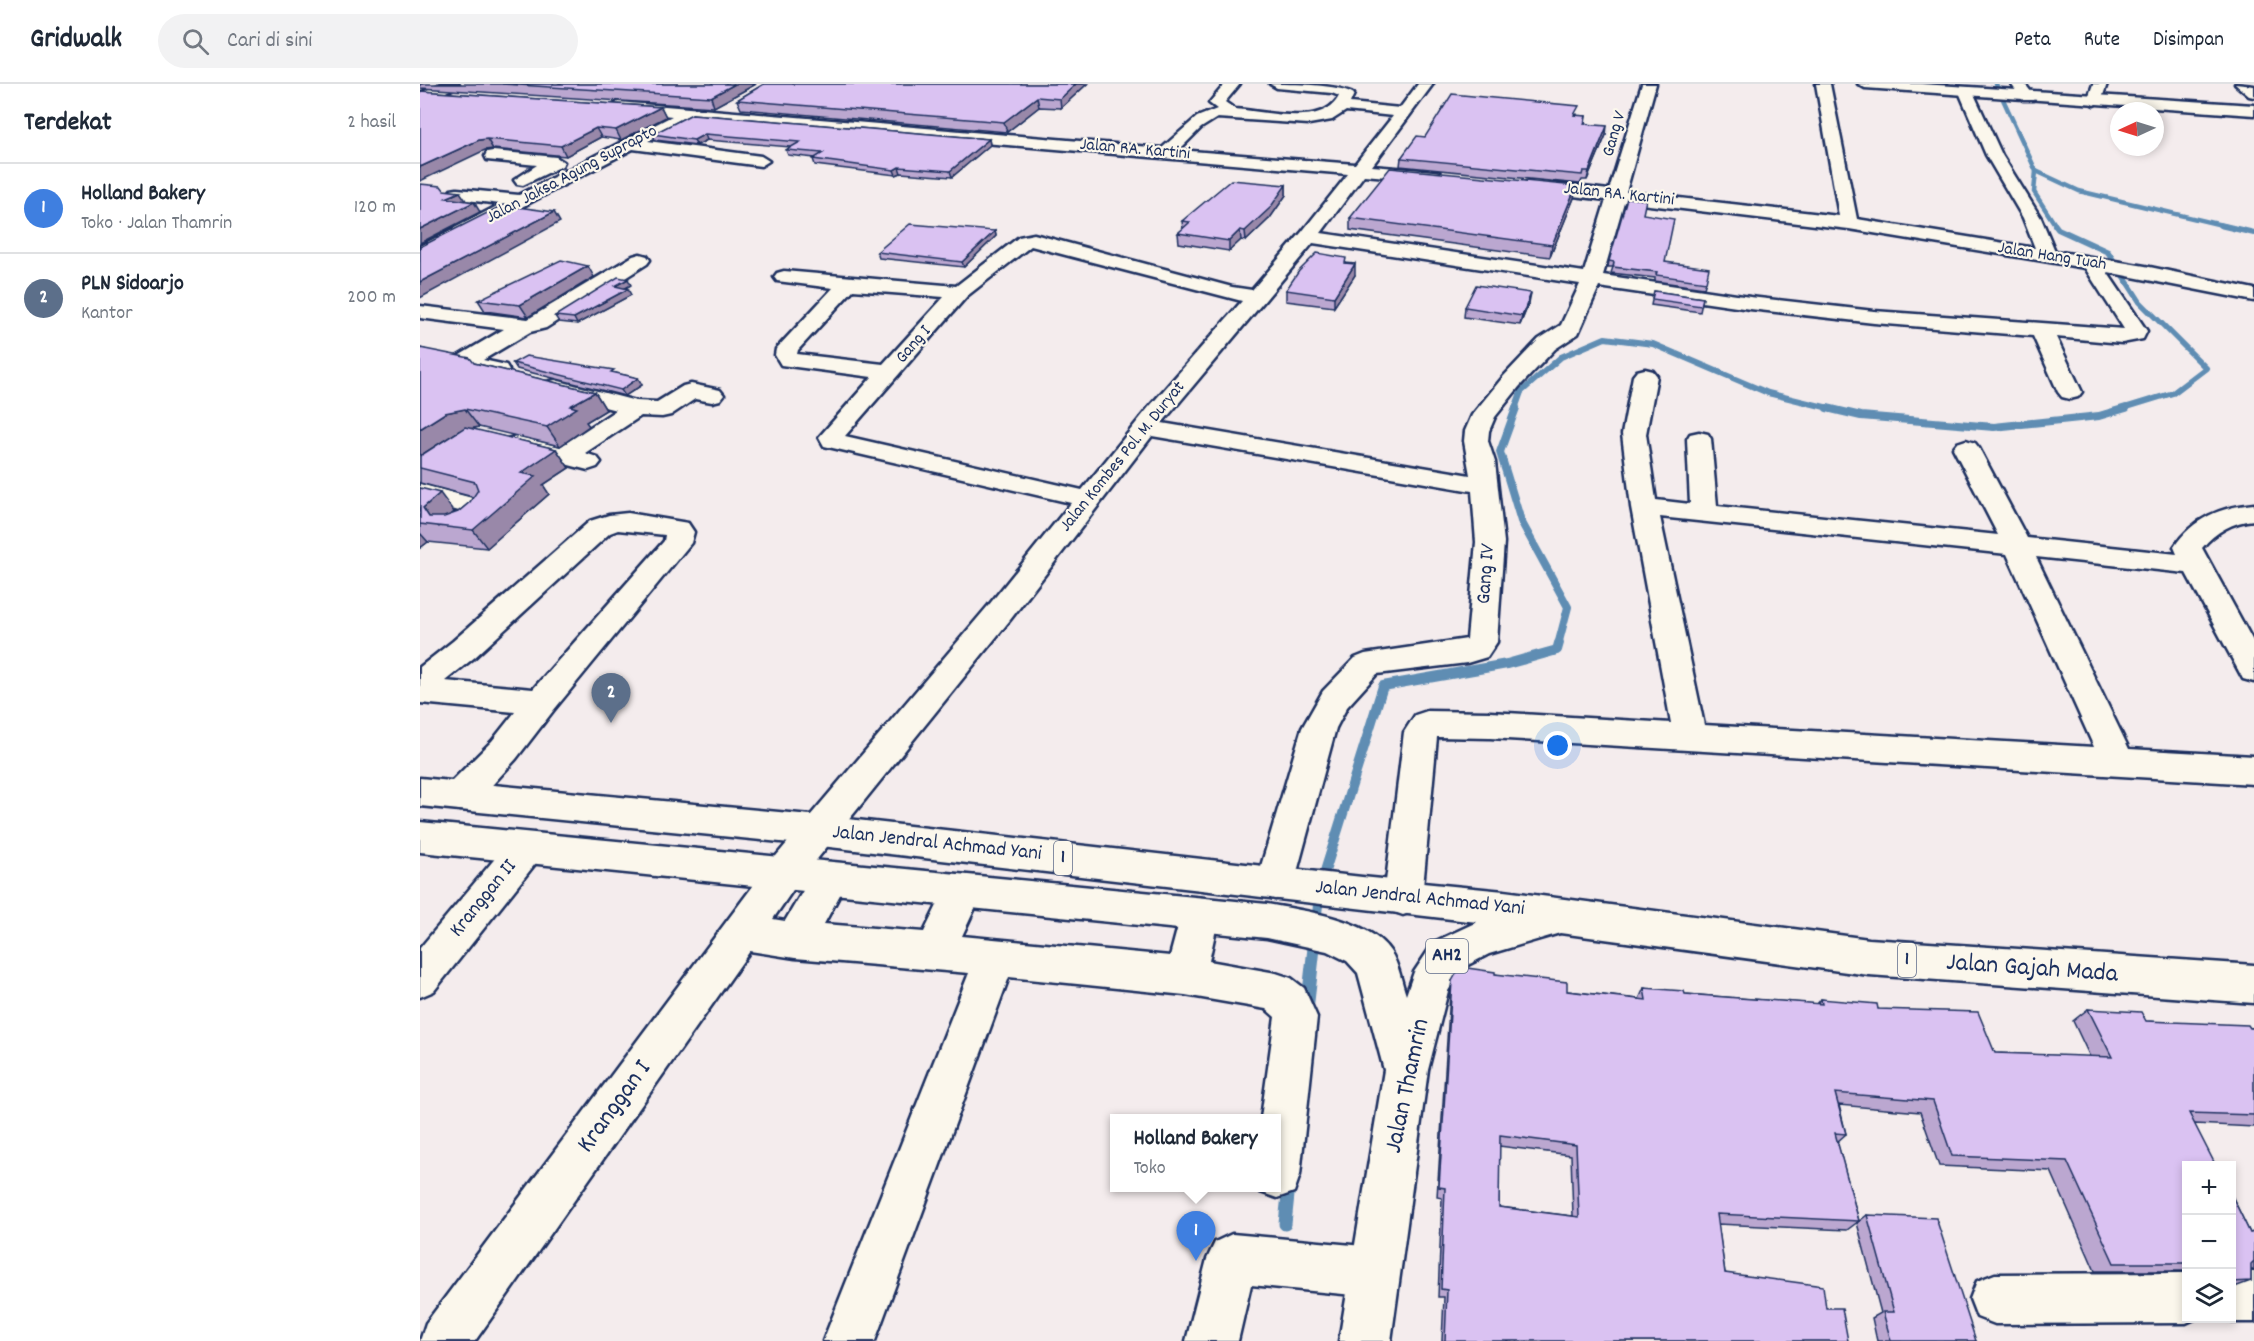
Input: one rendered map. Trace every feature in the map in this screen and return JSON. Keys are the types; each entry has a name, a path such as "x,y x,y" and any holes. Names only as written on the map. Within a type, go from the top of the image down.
{"main road":[{"path":"423,96 452,84"},
{"path":"1223,127 1227,108 1216,103 1233,84"},
{"path":"1192,130 1320,120 1340,106 1347,97 1347,94 1342,91 1277,84"},
{"name":"Gang V","path":"1618,194 1649,84"},
{"path":"1823,84 1849,223"},
{"path":"1865,84 2022,92 2094,101 2254,110"},
{"path":"2094,101 2100,84"},
{"path":"2242,84 2254,93"},
{"name":"Jalan Kombes Pol. M. Duryat","path":"784,873 821,831 1146,428 1308,237 1403,113 1428,90"},
{"path":"1960,90 1994,155 2032,218 2048,257"},
{"path":"423,96 466,97"},
{"name":"Jalan RA. Kartini","path":"608,106 690,115 729,113 1453,178"},
{"path":"1340,106 1403,113"},
{"name":"Jalan Jaksa Agung Suprapto","path":"420,254 690,115"},
{"path":"1167,153 1209,115 1241,123 1223,127"},
{"path":"631,144 761,161"},
{"path":"493,156 589,166"},
{"path":"544,189 514,185 556,162"},
{"name":"Jalan RA. Kartini","path":"1511,183 1849,223"},
{"path":"457,194 520,201"},
{"name":"Gang IV","path":"1291,885 1320,728 1335,699 1366,666 1376,662 1467,652 1476,649 1482,642 1490,542 1482,462 1476,441 1480,422 1511,382 1547,344 1570,329 1592,280 1618,194"},
{"path":"448,220 481,223"},
{"name":"Jalan Hang Tuah","path":"1849,223 2145,272 2254,295"},
{"path":"1308,237 1592,280 1874,317 2042,331 2122,336 2135,334 2136,331 2098,265"},
{"name":"Gang I","path":"1088,499 833,441 831,437 960,292 1026,241 1034,240 1231,293 1257,297"},
{"path":"640,260 538,323 525,326 463,363 499,371 495,374 636,408 664,412 691,391 712,395"},
{"path":"784,278 960,292"},
{"path":"848,284 787,349 786,355 789,360 808,364 891,372"},
{"path":"420,312 525,326"},
{"path":"2042,331 2070,392"},
{"path":"1645,376 1634,434 1644,507 1690,737"},
{"path":"498,439 576,459 636,408"},
{"path":"1146,428 1485,485"},
{"path":"1699,439 1704,512"},
{"path":"1966,448 2017,546 2117,761"},
{"path":"420,492 477,508 476,512 455,527"},
{"path":"1644,507 2196,565"},
{"path":"2254,513 2241,513 2218,521 2198,532 2188,547 2254,671"},
{"path":"420,684 464,649 600,527 607,523 624,522 678,529 680,537 677,543 541,702 504,750 460,796"},
{"path":"420,691 541,702"},
{"path":"1403,898 1421,732 1427,724 1490,724 2254,770"},
{"name":"Jalan Jendral Achmad Yani","path":"420,792 821,831 1561,916"},
{"name":"Jalan Jendral Achmad Yani","path":"420,837 1267,921 1332,935 1361,948 1376,964 1406,1070"},
{"name":"Kranggan II","path":"420,978 526,848"},
{"name":"Kranggan I","path":"444,1341 784,873"},
{"path":"795,940 830,878"},
{"path":"935,951 964,891"},
{"path":"1185,976 1200,915"},
{"name":"Jalan Gajah Mada","path":"1561,916 1869,957 2254,984"},
{"name":"Jalan Thamrin","path":"1365,1341 1406,1070 1429,985 1448,955 1480,939 1561,916"},
{"path":"742,932 795,940 935,951 1185,976 1276,992 1289,1002 1296,1017 1281,1142"},
{"path":"849,1341 996,957"},
{"path":"1212,1341 1232,1259 1374,1272"},
{"path":"2236,1297 2254,1297"},
{"path":"1995,1299 2182,1298"}],"building":[{"path":"502,84 735,84 711,97"},
{"path":"764,84 1076,84 1060,99 1037,97 1004,122 737,100"},
{"path":"420,91 661,107 616,130 596,128 561,146 479,140 420,167"},
{"path":"1452,94 1579,106 1574,115 1586,116 1584,124 1607,126 1589,171 1583,171 1582,175 1401,158 1417,136 1425,137"},
{"path":"692,114 989,139 950,171 899,167 894,170 813,159 823,153 786,150 800,142 705,134 694,140 653,134"},
{"path":"1390,168 1576,186 1552,245 1350,218"},
{"path":"1231,180 1286,185 1270,208 1245,231 1240,230 1229,241 1178,233 1190,222 1182,221"},
{"path":"420,184 441,186 444,190 460,192 446,198 474,202 420,229"},
{"path":"1627,198 1646,200 1643,214 1674,219 1665,262 1709,268 1706,282 1656,275 1657,272 1613,267 1614,262 1609,261"},
{"path":"503,205 554,212 420,282 420,247"},
{"path":"910,224 995,231 962,262 877,252"},
{"path":"1317,253 1346,258 1345,263 1355,264 1334,297 1286,290 1299,271"},
{"path":"561,260 588,266 520,305 478,300"},
{"path":"618,277 628,279 615,286 628,289 574,318 555,316"},
{"path":"1476,285 1531,293 1522,316 1465,307"},
{"path":"1654,291 1703,298 1701,306 1652,299"},
{"path":"420,348 470,358 474,363 595,392 570,406 577,408 547,427 465,409 445,413 420,429"},
{"path":"526,356 614,370 611,372 638,378 621,390 513,363"},
{"path":"465,427 556,449 521,473 536,476 473,530 420,524 420,488 440,493 423,508 429,517 444,517 458,512 470,502 478,490 475,482 420,468 420,456"},
{"path":"1460,967 1495,972 1495,974 1567,982 1567,991 1646,1000 1644,988 1684,991 1685,994 1822,1004 1821,999 1877,1004 1878,1009 1978,1012 1995,1053 2112,1057 2088,1009 2141,1012 2146,1021 2248,1025 2254,1028 2254,1115 2189,1113 2213,1161 2182,1161 2182,1263 2114,1263 2067,1161 1952,1156 1933,1101 1835,1093 1846,1134 1835,1133 1859,1221 1717,1214 1725,1273 1823,1286 1826,1308 1842,1308 1848,1341 1445,1341 1447,1290 1441,1289 1445,1188 1439,1187 1452,981","holes":["1500,1135 1576,1145 1579,1217 1499,1207"]},
{"path":"2236,1204 2250,1233 2254,1232 2251,1281 2236,1282"},
{"path":"1867,1215 1936,1218 1976,1341 1891,1341 1883,1312 1894,1312"}],"waterway":[{"path":"1996,84 2036,171"},
{"path":"2036,171 2079,191 2226,226"},
{"path":"2036,171 2034,192 2056,226"},
{"path":"2055,225 2058,229 2108,252 2140,302 2206,368 2173,393 2121,409"},
{"path":"2220,225 2254,233"},
{"path":"1515,409 1521,392 1561,357 1605,338 1653,344 1768,393 1833,409"},
{"path":"1516,408 1500,452 1521,521 1568,607 1558,645"},
{"path":"1827,408 1861,416 1994,427 2099,416 2126,408"},
{"path":"1316,923 1320,887 1383,686 1507,664 1557,650 1559,643"},
{"path":"1314,949 1315,937"},
{"path":"1307,1010 1314,948"},
{"path":"1285,1224 1289,1185"}],"place":[{"name":"PLN Sidoarjo","path":"611,723"},
{"name":"Holland Bakery","path":"1196,1261"}]}
